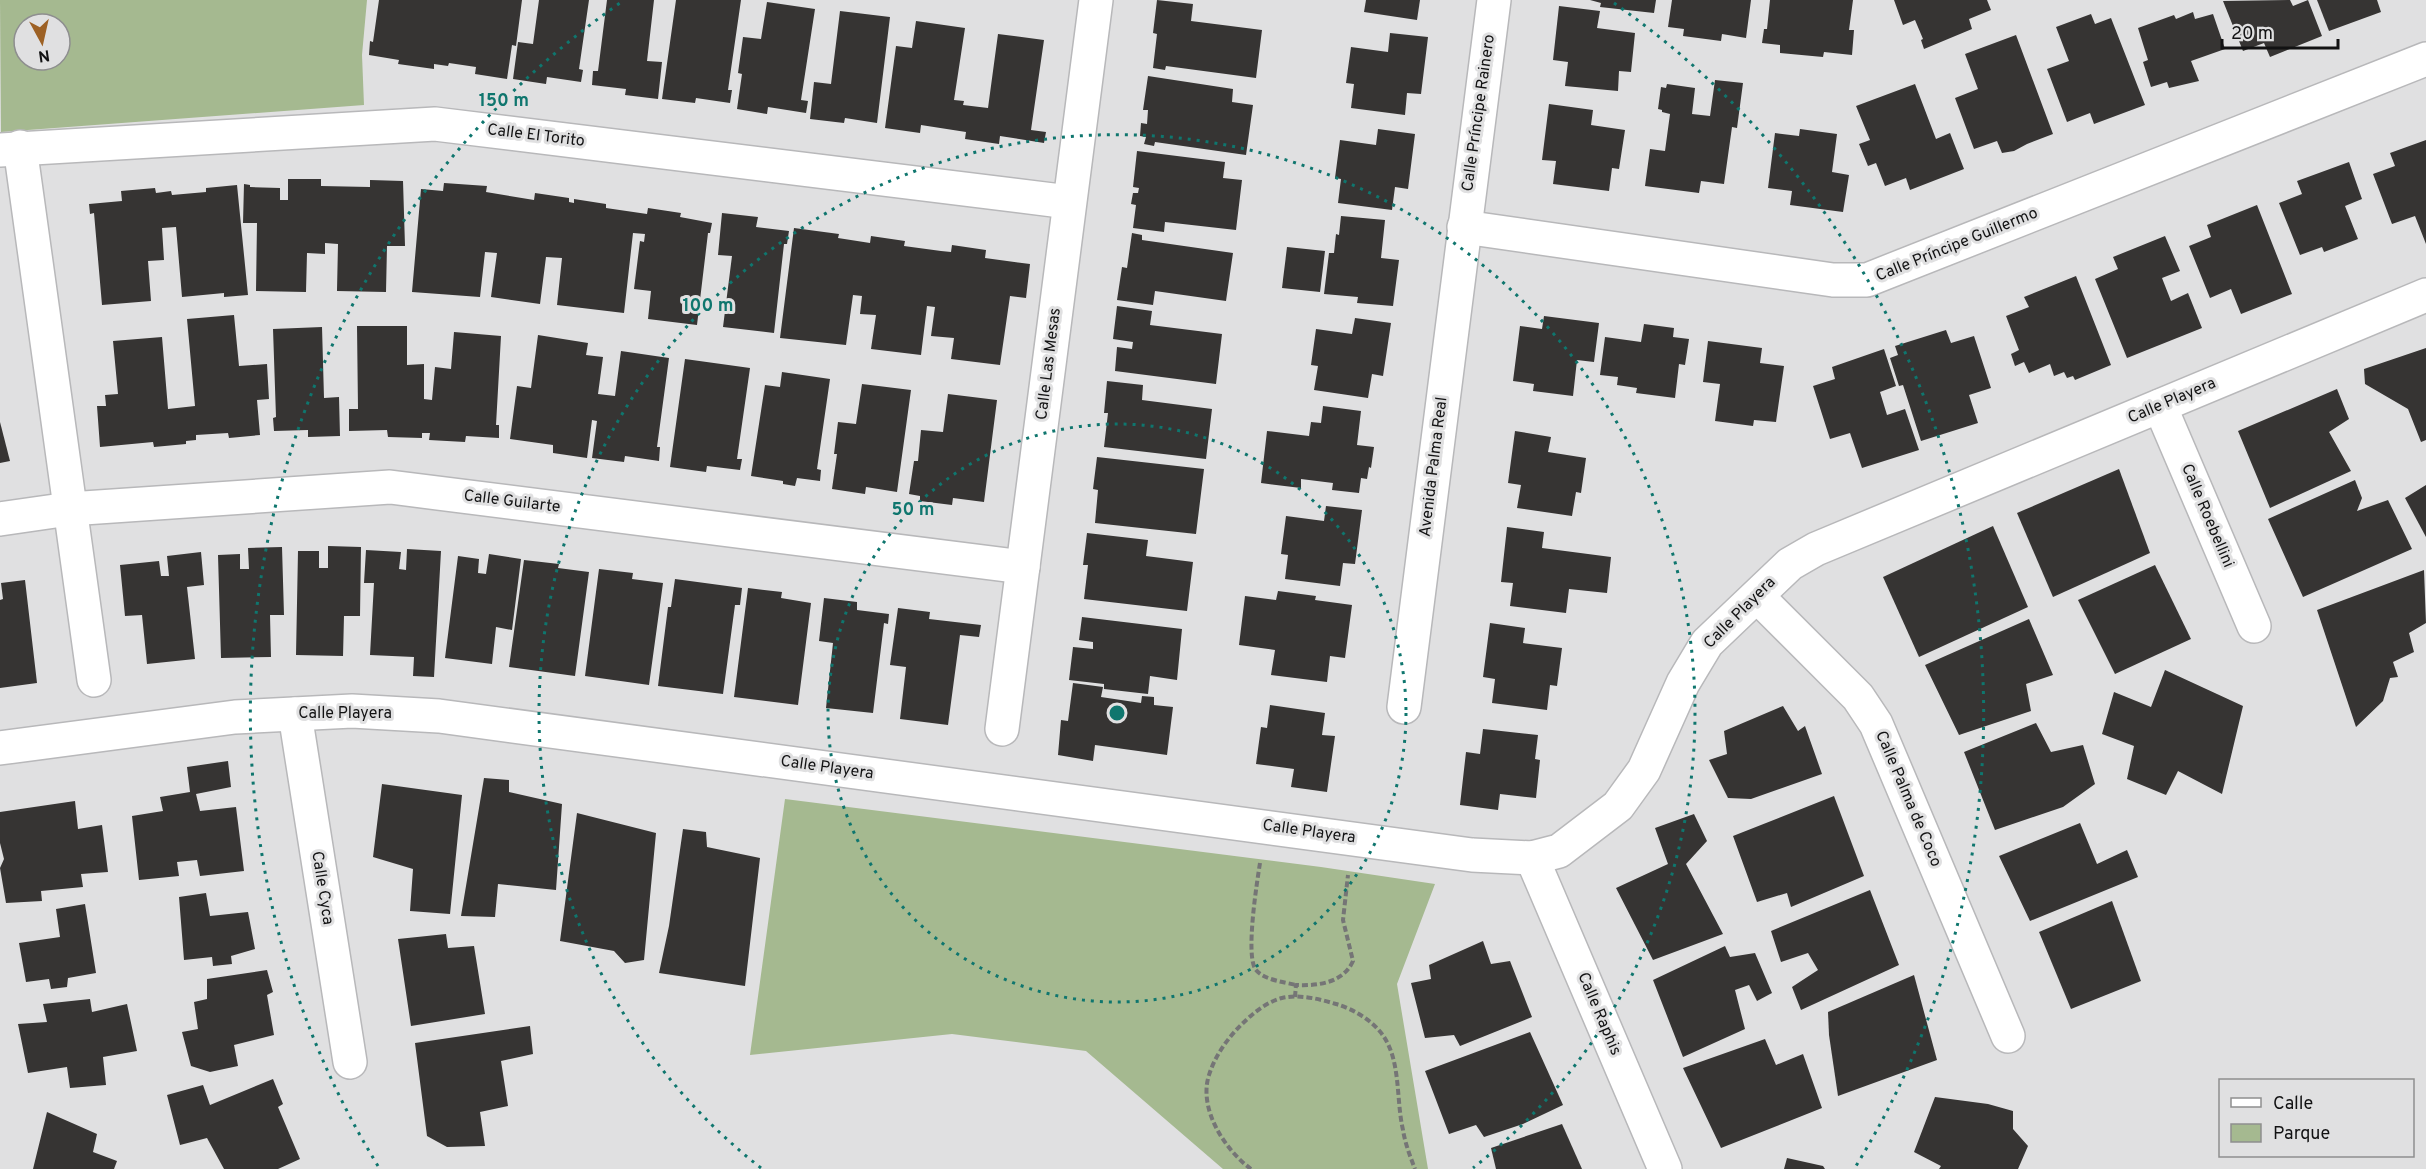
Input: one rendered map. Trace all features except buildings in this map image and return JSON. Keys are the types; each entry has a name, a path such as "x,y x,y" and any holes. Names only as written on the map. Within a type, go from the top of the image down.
{"street":[{"name":"Calle Las Mesas","path":"1002,729 1096,0"},
{"name":"Calle Príncipe Rainero","path":"1464,227 1494,0"},
{"name":"Calle Príncipe Guillermo","path":"1464,227 1833,280 1867,280 2426,59"},
{"name":"Calle El Torito","path":"10,148 435,124 1069,202"},
{"path":"10,148 69,509 94,680"},
{"name":"Avenida Palma Real","path":"1404,707 1464,227"},
{"name":"Calle Playera","path":"0,748 235,717 352,711 439,716 1472,855 1532,858 1559,851 1618,806 1644,770 1683,683 1707,643 1791,564 1816,549 2426,295"},
{"name":"Calle Roebellini","path":"2160,406 2254,626"},
{"name":"Calle Guilarte","path":"0,519 69,509 390,487 1023,567"},
{"name":"Calle Palma de Coco","path":"1757,596 1858,697 1876,724 2008,1036"},
{"name":"Calle Cyca","path":"295,714 350,1062"},
{"name":"Calle Raphis","path":"1532,858 1665,1169"}],"path":[{"path":"1264,826 1251,948 1253,965 1262,975 1296,985 1306,986 1337,980 1344,976 1353,961 1343,920 1351,838"},
{"path":"1295,997 1296,985"},
{"path":"1251,1169 1228,1150 1217,1130 1209,1105 1209,1076 1224,1045 1246,1020 1272,1002 1295,997 1314,998 1346,1007 1370,1021 1384,1036 1394,1061 1403,1130 1415,1169"}],"green space":[{"path":"0,0 367,0 362,55 364,105 1,132"},
{"path":"785,799 1321,867 1435,884 1397,984 1428,1169 1223,1169 1086,1051 952,1034 750,1055"}]}
